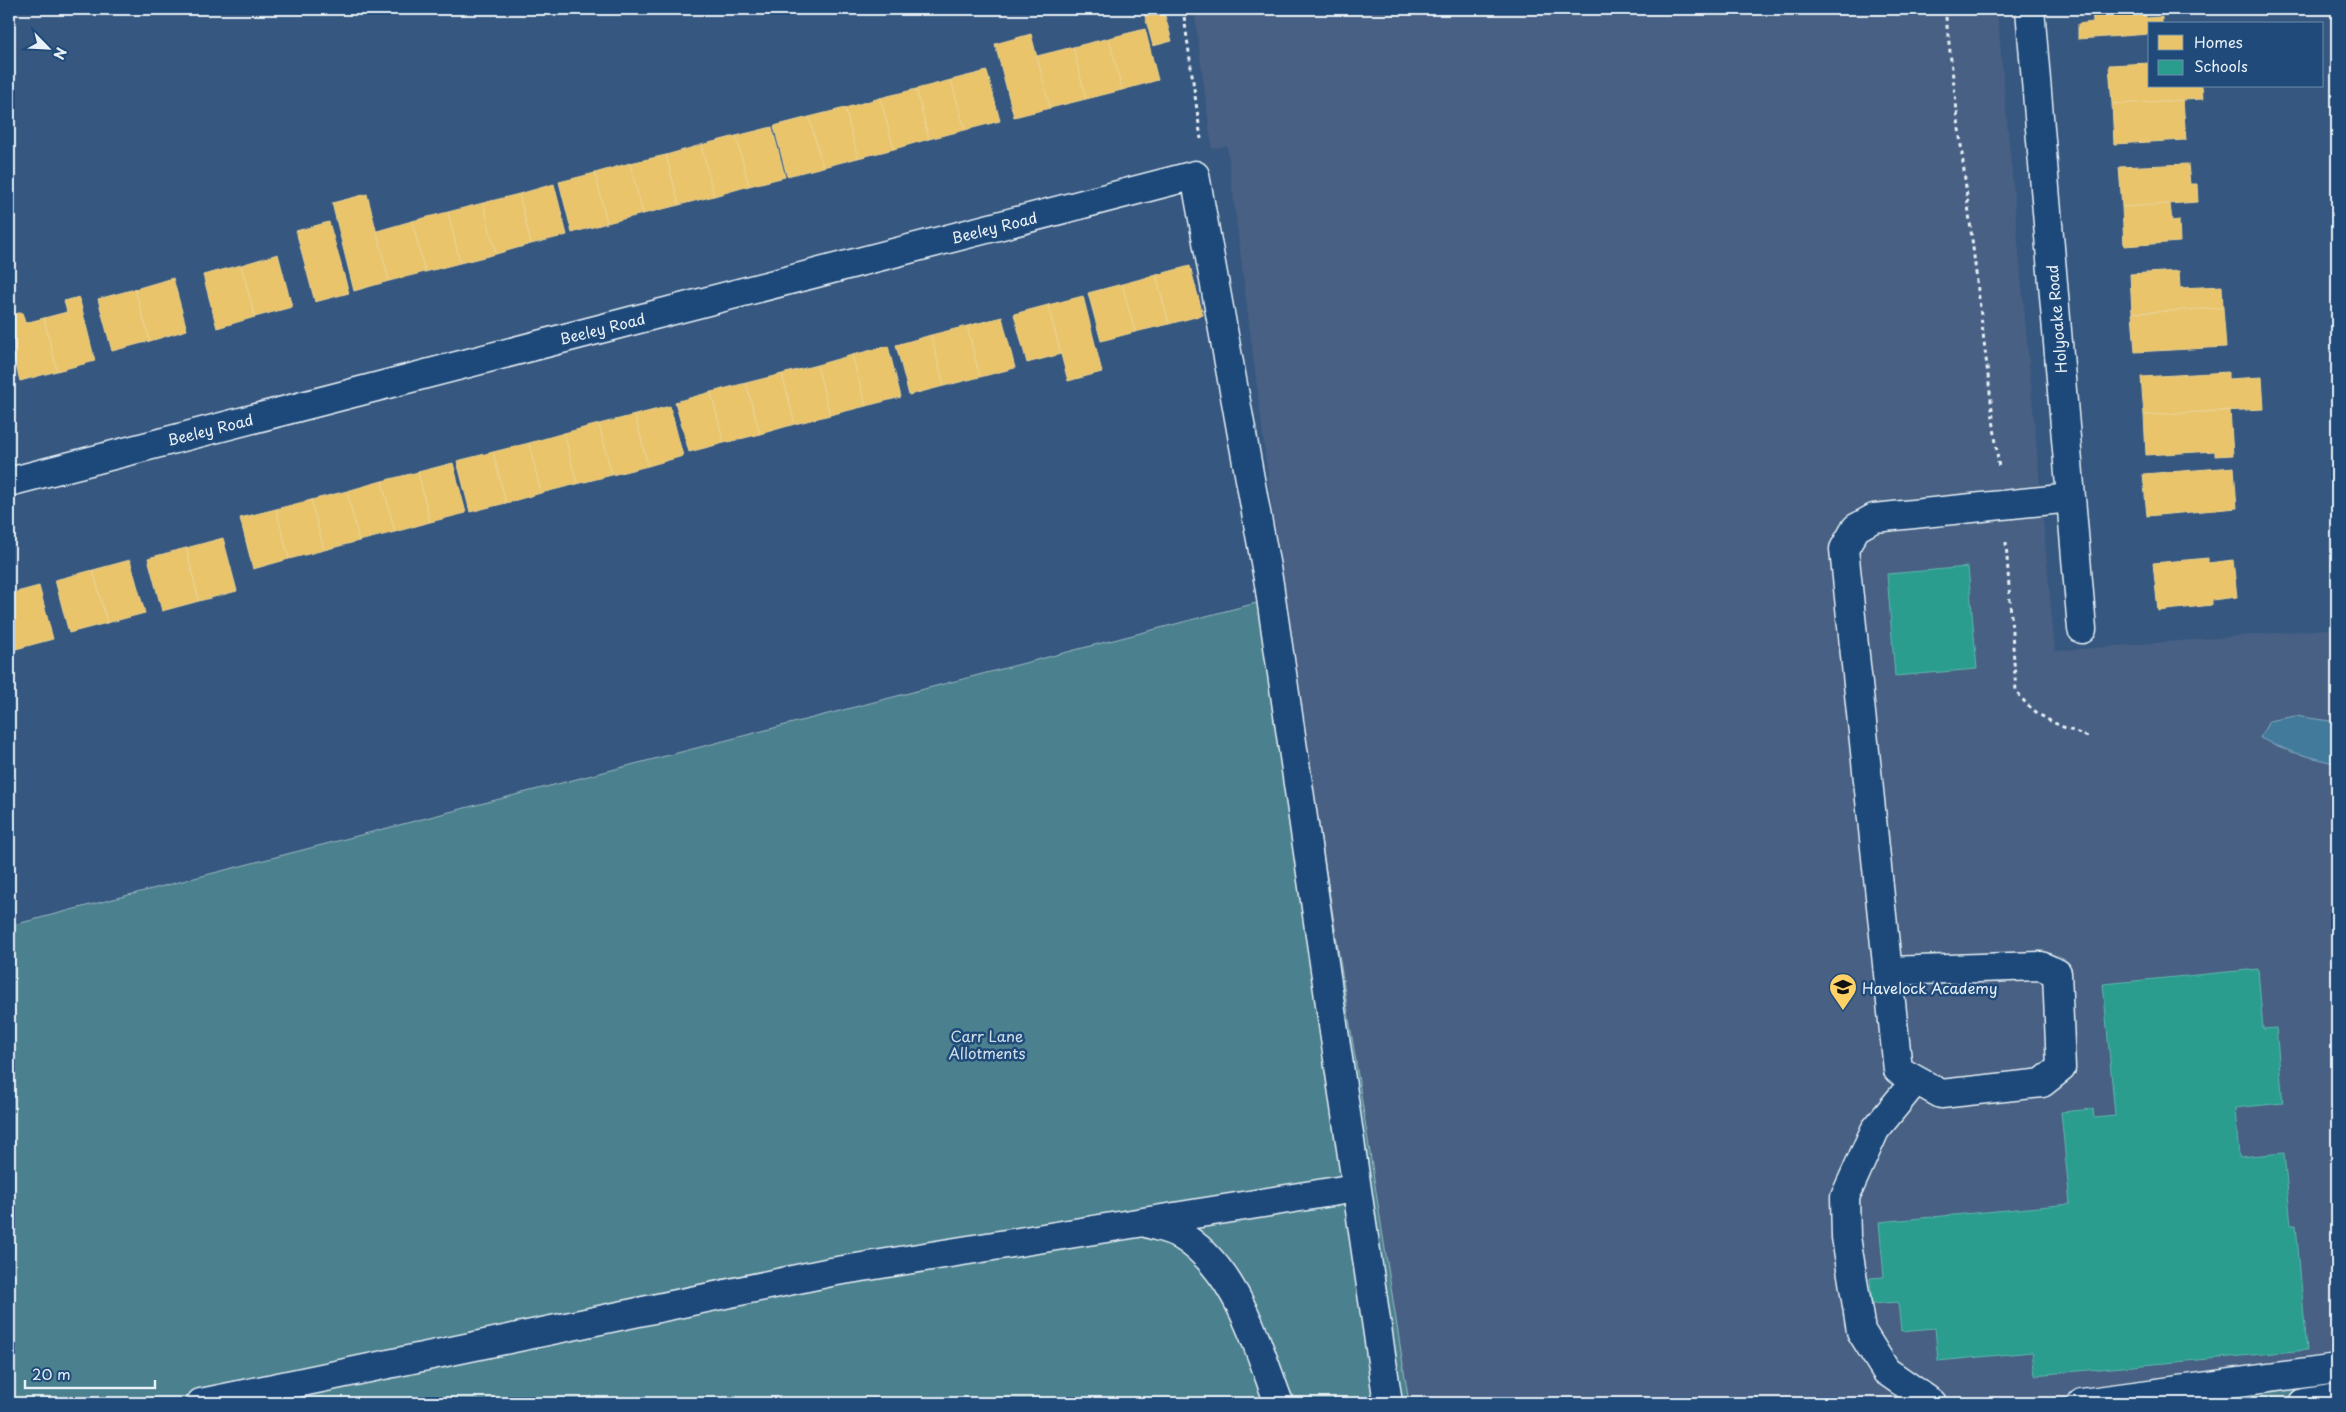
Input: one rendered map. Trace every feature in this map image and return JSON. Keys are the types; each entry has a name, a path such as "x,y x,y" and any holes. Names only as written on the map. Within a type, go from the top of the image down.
{"street":[{"name":"Holyoake Road","path":"2030,9 2082,628"},
{"name":"Beeley Road","path":"9,482 1195,175"},
{"path":"1195,175 1269,584 1388,1403"},
{"path":"1888,971 2041,966 2057,973 2061,1068 2042,1083 1941,1094 1898,1070 1844,549 1856,528 1874,518 2071,498"},
{"path":"1915,1081 1875,1130 1845,1197 1846,1237 1861,1331 1886,1371 1932,1403"},
{"path":"200,1403 831,1272 1356,1188"},
{"path":"1143,1222 1176,1233 1211,1261 1243,1308 1279,1403"},
{"path":"2082,1403 2337,1368"},
{"path":"2304,1403 2337,1398"}],"path":[{"path":"1182,9 1202,144 1195,175"},
{"path":"1946,9 2003,505 2016,691 2027,706 2054,723 2088,737"}],"shaded area":[{"name":"Havelock Academy","path":"1194,9 1997,9 2055,651 2337,628 2337,1371 2147,1403 1409,1403 1281,582 1227,146 1212,149"},
{"path":"2295,716 2337,722 2337,764 2292,752 2260,738 2269,721"}],"green space":[{"name":"Carr Lane Allotments","path":"1281,582 1409,1403 9,1403 9,926 1268,600"},
{"path":"2337,1371 2337,1403 2147,1403"}],"building: Homes":[{"path":"1143,9 1163,9 1172,41 1153,46"},
{"path":"2092,9 2145,9 2146,18 2162,17 2162,22 2148,22 2148,34 2078,39 2078,24 2093,22"},
{"path":"1145,29 1158,80 1122,90 1109,38"},
{"path":"1031,34 1050,108 1014,117 995,44"},
{"path":"1109,38 1122,90 1086,99 1073,47"},
{"path":"1073,47 1086,99 1050,108 1037,56"},
{"path":"2148,63 2148,88 2202,88 2203,99 2112,104 2109,65"},
{"path":"987,71 1000,121 965,130 951,80"},
{"path":"951,80 965,130 929,139 916,89"},
{"path":"916,89 929,139 894,149 880,98"},
{"path":"880,98 894,149 858,158 845,108"},
{"path":"2183,100 2186,140 2114,144 2112,104"},
{"path":"845,108 858,158 823,167 809,117"},
{"path":"809,117 823,167 787,176 774,126"},
{"path":"772,127 785,177 749,186 736,136"},
{"path":"736,136 749,186 714,196 701,145"},
{"path":"701,145 714,196 679,205 666,155"},
{"path":"666,155 679,205 643,214 630,163"},
{"path":"630,163 643,214 607,223 595,173"},
{"path":"2188,164 2190,184 2197,184 2198,202 2122,207 2119,167"},
{"path":"595,173 607,223 572,233 559,182"},
{"path":"554,184 567,235 531,244 519,194"},
{"path":"367,194 389,281 354,291 332,203"},
{"path":"519,194 531,244 496,254 483,203"},
{"path":"483,203 496,254 460,263 448,212"},
{"path":"2170,204 2172,221 2179,220 2180,242 2124,246 2122,207"},
{"path":"448,212 460,263 425,272 412,221"},
{"path":"412,221 425,272 389,281 377,231"},
{"path":"329,222 349,293 315,302 296,231"},
{"path":"278,254 292,307 255,317 241,265"},
{"path":"241,265 255,317 217,328 203,275"},
{"path":"1190,266 1203,315 1169,324 1156,275"},
{"path":"2179,271 2180,288 2222,286 2223,308 2132,313 2130,274"},
{"path":"1156,275 1169,324 1135,332 1122,284"},
{"path":"173,278 187,330 150,341 135,289"},
{"path":"1122,284 1135,332 1101,341 1088,293"},
{"path":"135,289 150,341 112,351 98,299"},
{"path":"1083,296 1102,372 1068,381 1048,305"},
{"path":"79,297 95,361 57,371 44,318 67,312 64,301"},
{"path":"1048,305 1061,354 1027,363 1014,314"},
{"path":"2223,308 2226,347 2135,352 2132,313"},
{"path":"22,312 25,323 44,318 57,371 20,381 9,339 9,316"},
{"path":"1002,317 1015,368 980,377 967,326"},
{"path":"967,326 980,377 944,386 931,335"},
{"path":"931,335 944,386 909,395 896,345"},
{"path":"888,346 901,397 866,406 852,355"},
{"path":"852,355 866,406 830,415 817,365"},
{"path":"817,365 830,415 795,424 782,374"},
{"path":"2228,372 2228,379 2262,377 2264,409 2144,415 2141,377"},
{"path":"782,374 795,424 760,434 746,383"},
{"path":"746,383 760,434 724,443 711,392"},
{"path":"711,392 724,443 689,452 675,402"},
{"path":"670,406 683,456 648,466 635,415"},
{"path":"2230,410 2233,455 2215,456 2215,451 2146,455 2144,415"},
{"path":"635,415 648,466 612,475 599,424"},
{"path":"599,424 612,475 577,484 564,433"},
{"path":"564,433 577,484 541,493 529,443"},
{"path":"529,443 541,493 506,503 493,452"},
{"path":"493,452 506,503 470,512 457,461"},
{"path":"453,463 466,513 430,522 418,472"},
{"path":"2234,467 2237,508 2147,516 2143,474"},
{"path":"418,472 430,522 395,532 382,481"},
{"path":"382,481 395,532 359,541 347,491"},
{"path":"347,491 359,541 324,550 311,500"},
{"path":"311,500 324,550 289,559 276,509"},
{"path":"276,509 289,559 253,569 240,518"},
{"path":"223,538 237,591 199,601 186,548"},
{"path":"186,548 199,601 162,611 148,558"},
{"path":"2208,558 2208,563 2233,560 2237,597 2212,600 2212,605 2158,611 2153,563"},
{"path":"130,560 145,613 107,623 93,570"},
{"path":"93,570 107,623 69,633 55,580"},
{"path":"39,586 53,639 16,649 9,623 9,594"},
{"path":"9,623 16,649 9,651"}],"building: Schools":[{"path":"1968,567 1977,669 1895,676 1887,574"},
{"path":"2258,969 2263,1029 2276,1028 2283,1103 2235,1108 2239,1157 2284,1153 2291,1225 2296,1225 2307,1350 2035,1375 2032,1352 1938,1361 1935,1328 1901,1331 1898,1302 1872,1304 1870,1278 1884,1277 1879,1222 2070,1204 2061,1112 2093,1109 2094,1118 2115,1116 2103,984"}],"place":[{"name":"Havelock Academy","path":"1843,1011"}]}
